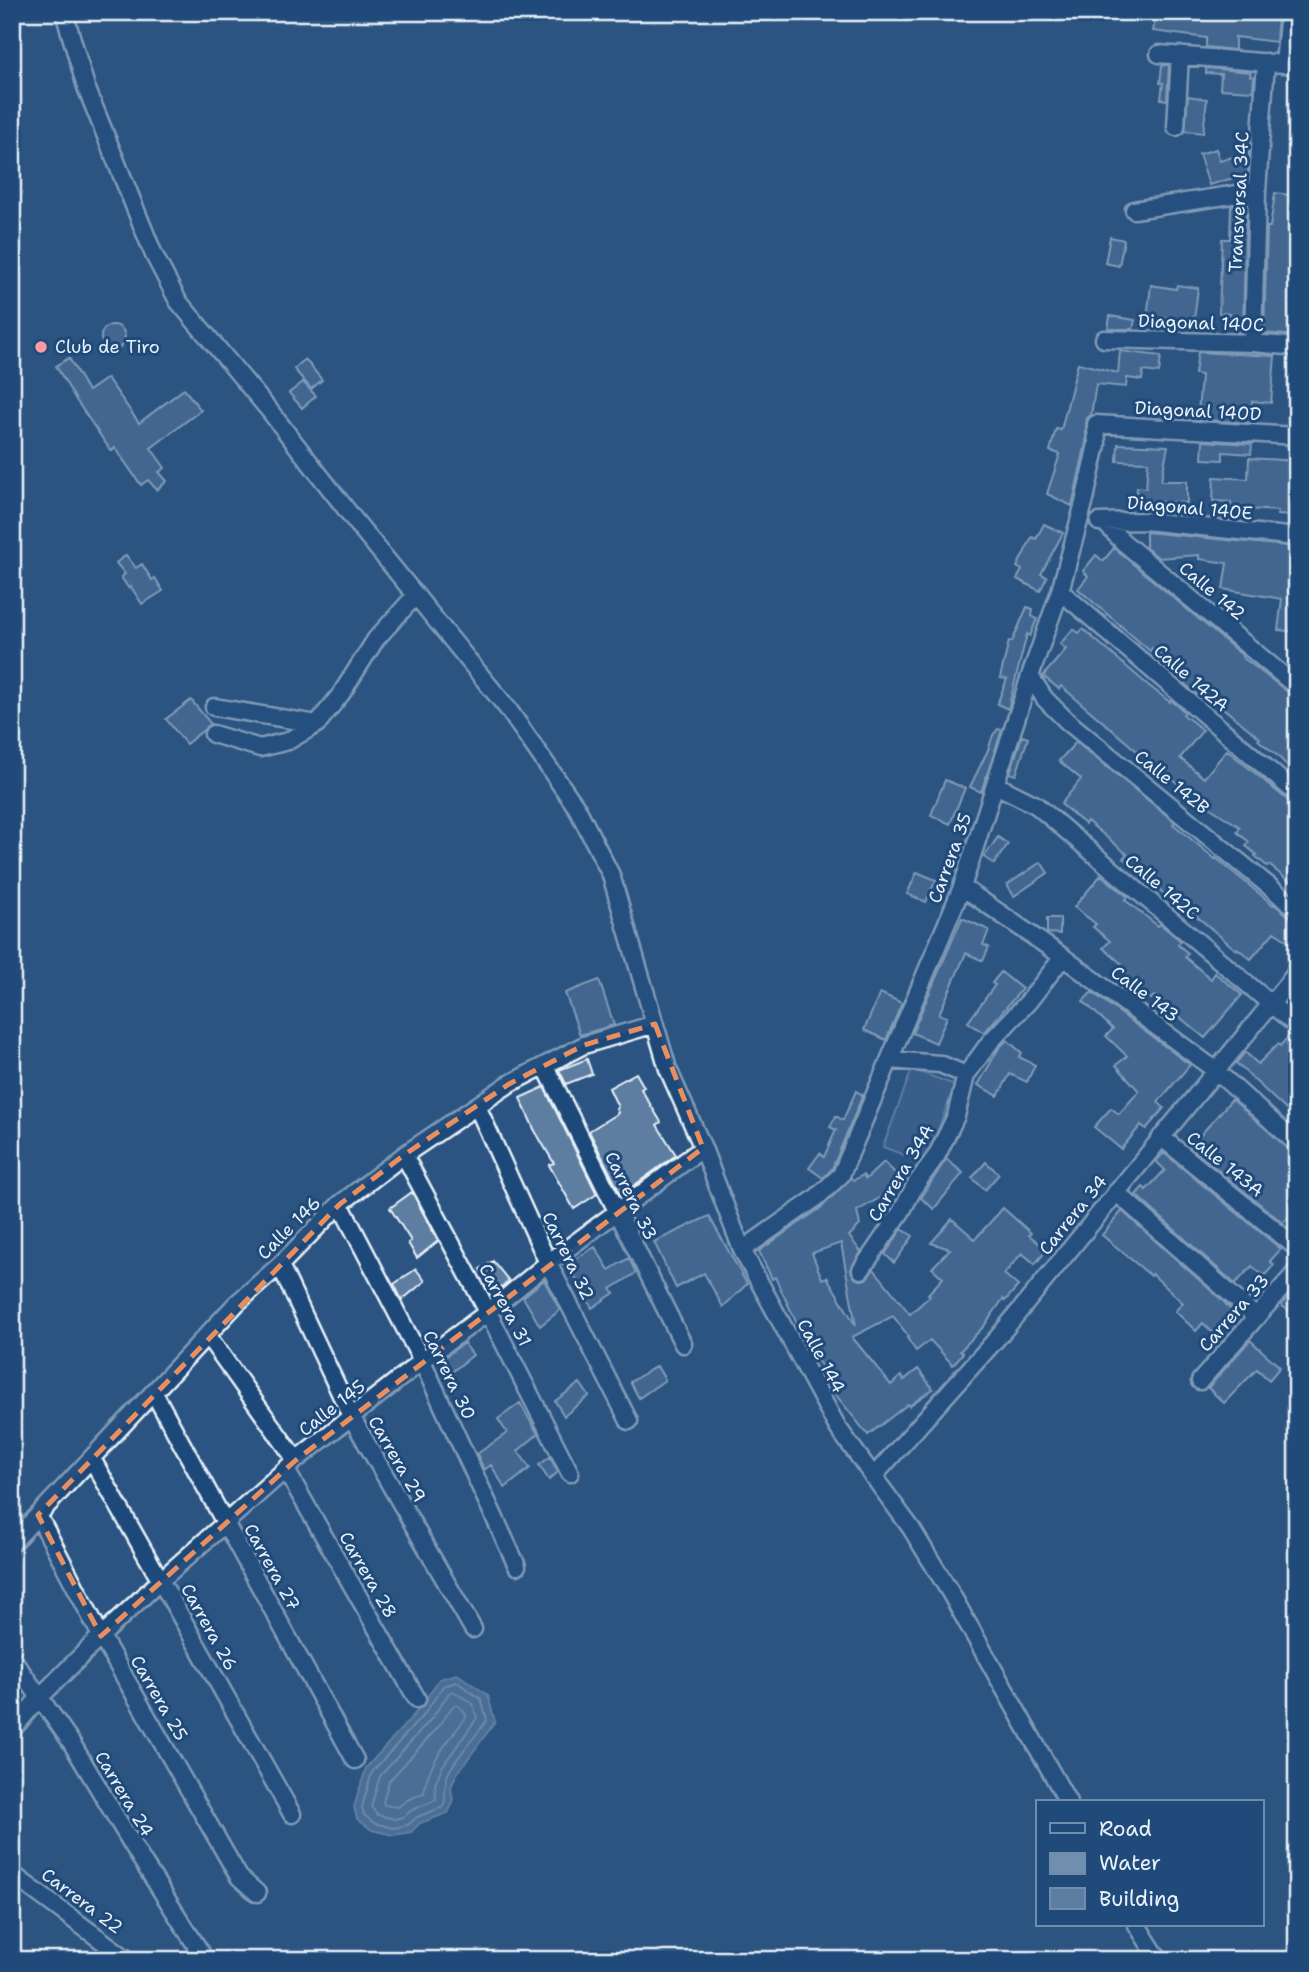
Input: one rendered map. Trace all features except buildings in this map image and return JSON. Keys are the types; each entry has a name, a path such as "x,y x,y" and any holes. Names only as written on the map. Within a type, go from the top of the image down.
{"street":[{"path":"64,12 86,87 154,255 178,301 269,410 508,709 577,808 611,875 668,1069 703,1148 742,1250"},
{"path":"1159,54 1290,64 1289,12"},
{"path":"1176,127 1180,55"},
{"name":"Transversal 34C","path":"1252,344 1257,191 1266,62"},
{"path":"1133,210 1257,191"},
{"name":"Diagonal 140C","path":"1104,340 1297,347"},
{"name":"Diagonal 140D","path":"1096,424 1297,436"},
{"name":"Carrera 35","path":"742,1250 816,1198 841,1175 962,887 1060,591 1097,444 1096,424"},
{"name":"Diagonal 140E","path":"1079,523 1145,521 1297,537"},
{"name":"Calle 142","path":"1104,522 1123,542 1297,687"},
{"name":"Calle 142A","path":"1060,591 1297,794"},
{"path":"213,734 260,748 288,741 317,724 341,694 376,639 416,595"},
{"name":"Calle 142B","path":"1030,676 1045,699 1067,721 1297,909"},
{"path":"214,707 317,724"},
{"name":"Calle 142C","path":"996,785 1036,805 1297,1026"},
{"name":"Calle 143","path":"962,887 1063,957 1215,1070 1297,1144"},
{"name":"Carrera 34A","path":"861,1270 937,1155 956,1116 966,1075 990,1042 1028,1002 1063,957"},
{"name":"Carrera 34","path":"873,1477 999,1336 1297,972"},
{"name":"Calle 146","path":"12,1543 237,1303 340,1204 404,1155 509,1084 584,1045 655,1024"},
{"path":"890,1060 940,1064 966,1075"},
{"name":"Carrera 33","path":"545,1066 683,1344"},
{"name":"Carrera 32","path":"477,1106 548,1263 629,1420"},
{"name":"Calle 143A","path":"1161,1137 1297,1248"},
{"name":"Calle 145","path":"12,1730 39,1698 101,1636 291,1465 548,1263 703,1148"},
{"name":"Carrera 31","path":"404,1155 570,1474"},
{"path":"1116,1192 1255,1316"},
{"name":"Carrera 30","path":"340,1204 422,1361 517,1566"},
{"name":"Calle 144","path":"742,1250 838,1428 911,1528 1067,1800"},
{"name":"Carrera 29","path":"279,1265 352,1418 473,1629"},
{"name":"Carrera 33","path":"1200,1381 1297,1271"},
{"name":"Carrera 28","path":"207,1335 291,1465 417,1699"},
{"name":"Carrera 27","path":"154,1393 355,1760"},
{"name":"Carrera 26","path":"92,1459 292,1814"},
{"name":"Carrera 25","path":"38,1515 101,1636 239,1877 257,1893"},
{"name":"Carrera 24","path":"12,1658 71,1742 201,1953"},
{"name":"Carrera 22","path":"12,1874 128,1960"},
{"path":"1138,1926 1161,1960"}],"highlighted area":[{"path":"655,1024 703,1148 296,1460 101,1636 38,1515 340,1204 404,1155 509,1084 584,1045"}],"shaded area":[{"path":"912,1069 955,1085 925,1163 883,1147"}],"water":[{"path":"457,1674 488,1695 495,1722 456,1775 451,1787 453,1803 448,1813 420,1823 411,1832 393,1835 372,1830 357,1819 354,1807 366,1768 420,1708 439,1679"}],"place":[{"name":"Club de Tiro","path":"41,347"}]}
